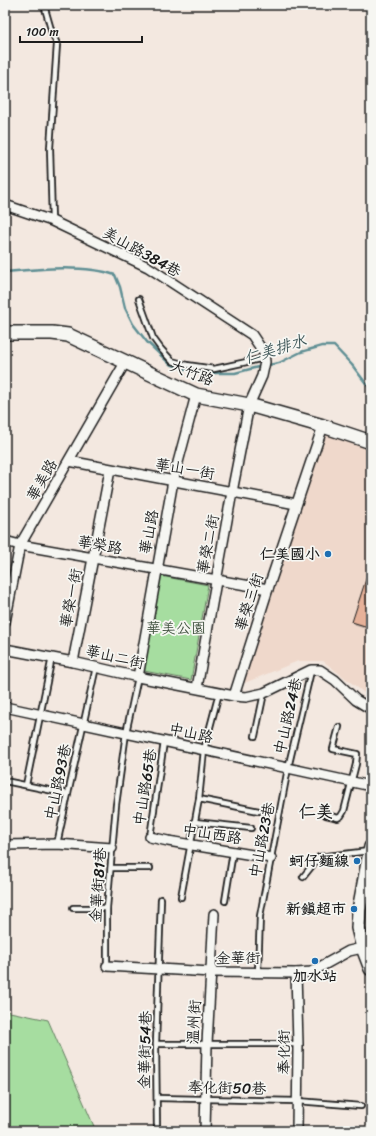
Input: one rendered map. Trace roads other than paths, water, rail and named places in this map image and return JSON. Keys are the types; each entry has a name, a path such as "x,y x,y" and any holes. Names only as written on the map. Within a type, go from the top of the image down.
{"street":[{"name":"美山路384巷","path":"5,205 52,221 148,267 252,335 264,353 265,360"},
{"name":"大竹路","path":"5,333 52,333 68,335 196,395 249,405 323,426 371,442"},
{"name":"華榮二街","path":"197,688 249,405 262,376 265,360"},
{"name":"華美路","path":"5,622 20,545 126,361"},
{"name":"華山路","path":"138,677 156,569 173,481 196,395"},
{"name":"華榮三街","path":"234,696 296,504 323,426"},
{"name":"華山一街","path":"69,461 110,470 296,504"},
{"name":"華榮一街","path":"72,662 110,470"},
{"name":"華榮路","path":"5,541 20,545 268,589"},
{"name":"華山二街","path":"5,649 138,677 234,696 246,697 264,693 311,670"},
{"path":"311,670 320,670 335,680 356,700 371,709"},
{"name":"中山路","path":"5,707 371,786"},
{"name":"中山西路","path":"150,837 271,858"},
{"path":"5,845 57,844 112,848"},
{"path":"371,849 359,910 358,928 367,947 371,969"},
{"name":"溫州街","path":"205,1131 207,1044 214,914"},
{"name":"金華街","path":"107,966 211,972 311,972 349,951 367,947"},
{"name":"奉化街","path":"296,973 298,1044 297,1131"}],"lane":[{"path":"44,5 52,33 58,44 50,148 52,221"},
{"path":"139,299 153,338 172,360 187,365 214,369 265,360"},
{"path":"26,785 52,658"},
{"name":"中山路93巷","path":"57,844 96,667"},
{"name":"中山路24巷","path":"288,768 311,670"},
{"name":"金華街81巷","path":"107,966 107,908 116,805 126,733 138,677"},
{"path":"181,897 199,798 204,750 219,693"},
{"path":"255,736 264,693"},
{"path":"326,816 335,818 341,816 344,811 350,782 356,764 357,754 333,749 339,727"},
{"name":"中山路65巷","path":"150,837 164,742"},
{"name":"中山路23巷","path":"258,972 260,916 288,768"},
{"path":"5,781 68,794"},
{"path":"199,798 259,811"},
{"path":"195,822 251,828"},
{"path":"303,877 319,857 371,849"},
{"path":"225,901 233,852"},
{"path":"111,868 150,868"},
{"name":"金華街54巷","path":"157,1131 156,1044 161,899"},
{"path":"73,908 107,908"},
{"path":"156,1044 298,1044"},
{"name":"奉化街50巷","path":"157,1098 297,1101 361,1106"}],"waterway":[{"name":"仁美排水","path":"5,272 75,268 90,269 115,275 120,287 125,308 133,324 147,342 170,364 196,373 235,373 279,363 301,352 322,346 334,346 352,365 371,390"}],"place":[{"name":"仁美國小","path":"328,554"},
{"name":"蚵仔麵線","path":"357,861"},
{"name":"新鎮超市","path":"354,909"},
{"name":"加水站","path":"315,961"}],"district":[{"name":"仁美","path":"316,811"}],"park label":[{"name":"華美公園","path":"176,628"}]}
